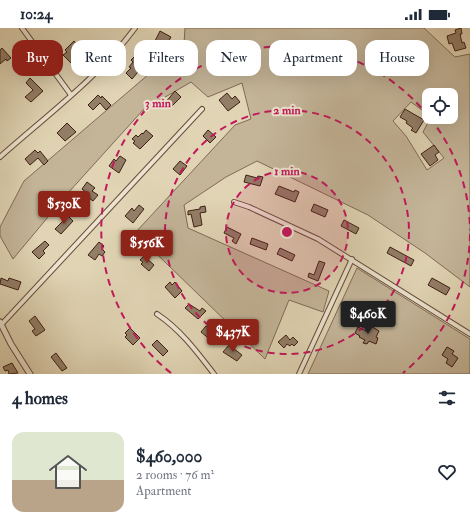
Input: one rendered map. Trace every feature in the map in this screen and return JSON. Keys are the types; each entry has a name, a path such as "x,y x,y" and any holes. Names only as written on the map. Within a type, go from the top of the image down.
{"street":[{"path":"22,28 70,95"},
{"path":"0,157 110,59 136,28"},
{"path":"30,374 11,344 1,323 202,109"},
{"path":"234,202 249,206 318,239 470,334"},
{"path":"299,374 352,259"},
{"path":"157,314 177,329 214,374"}],"shaded area":[{"path":"185,28 424,28 455,57 470,54 470,287 425,253 368,215 257,161 226,177 184,205 188,228 329,291 323,312 289,300 265,359 135,233 235,125 251,119 242,83 208,97 191,82 143,110 68,193 13,259 0,236 0,227 24,181 147,76 198,76 198,40 184,40","holes":["422,88 458,88 458,124 427,124 423,132 444,158 427,170 406,136 393,121 411,102 422,110"]},
{"path":"357,268 470,339 470,374 308,374"}],"building":[{"path":"461,28 462,34 460,34 462,43 464,42 466,48 455,51 452,43 449,44 447,36 456,33 455,30"},
{"path":"160,31 171,37 169,40 156,40"},
{"path":"71,44 71,63 63,55 67,52 65,50"},
{"path":"2,48 11,58 7,61 6,59 0,64 0,50"},
{"path":"134,57 135,76 132,79 126,73 131,68 129,67 133,62 131,60"},
{"path":"30,78 43,91 31,102 25,97 33,90 26,83"},
{"path":"175,91 181,97 170,108 165,103"},
{"path":"227,93 232,99 235,96 240,102 228,111 219,100"},
{"path":"98,95 101,98 102,96 111,105 106,110 100,103 93,110 88,105"},
{"path":"405,109 422,119 422,123 416,133 411,130 413,128 406,123 407,121 400,117"},
{"path":"67,123 76,132 65,141 57,133"},
{"path":"146,130 153,136 140,149 133,143 135,141 132,139 136,135 138,137 142,133 143,134"},
{"path":"208,130 216,137 210,143 203,136"},
{"path":"434,145 439,152 435,155 438,160 430,166 421,154"},
{"path":"35,150 38,153 40,151 48,161 44,165 38,158 30,165 25,159"},
{"path":"120,156 126,160 119,173 109,166 114,159 116,161"},
{"path":"180,161 187,166 180,175 173,169"},
{"path":"246,175 257,178 258,176 263,177 260,186 244,182"},
{"path":"87,182 95,188 92,191 98,195 93,201 85,195 87,193 82,189"},
{"path":"279,186 294,192 295,190 299,192 295,202 275,194"},
{"path":"314,204 328,210 325,217 311,211"},
{"path":"139,205 144,209 133,223 125,216 132,208 134,211"},
{"path":"205,206 206,212 200,213 202,225 194,227 191,214 188,215 188,211 200,209 200,207"},
{"path":"68,216 73,221 61,234 55,229"},
{"path":"344,220 359,228 356,234 341,226"},
{"path":"227,227 241,234 236,244 232,241 234,238 224,233"},
{"path":"252,238 268,244 266,250 250,244"},
{"path":"45,241 49,245 43,251 45,253 39,259 32,252"},
{"path":"99,242 104,246 102,249 105,252 102,256 99,254 95,260 88,255"},
{"path":"390,247 414,260 411,266 387,253"},
{"path":"280,248 295,255 292,261 277,254"},
{"path":"144,256 154,265 149,271 141,264 143,262 140,260"},
{"path":"319,261 325,263 318,281 308,277 309,273 314,275"},
{"path":"1,278 8,281 9,278 21,282 18,290 0,284"},
{"path":"432,278 450,288 446,295 428,285"},
{"path":"170,282 172,285 175,282 182,291 175,298 165,287"},
{"path":"189,304 200,311 202,308 206,311 198,319 185,308"},
{"path":"35,316 45,330 36,336 32,331 35,329 29,321"},
{"path":"206,326 217,336 212,341 201,332"},
{"path":"371,326 379,331 376,337 378,338 376,344 369,341 367,344 363,343 365,340 355,333 358,327 368,332"},
{"path":"130,328 140,338 133,345 125,337 127,335 125,333"},
{"path":"286,335 290,340 293,337 298,342 294,346 292,344 290,346 287,344 284,348 278,342"},
{"path":"157,340 168,351 163,356 152,345"},
{"path":"229,345 242,355 237,361 223,352"},
{"path":"447,347 454,351 452,354 458,358 452,367 446,363 448,359 442,355"},
{"path":"56,353 67,368 62,371 51,357"},
{"path":"12,363 18,373 9,374 8,370 5,371 3,367"}]}
